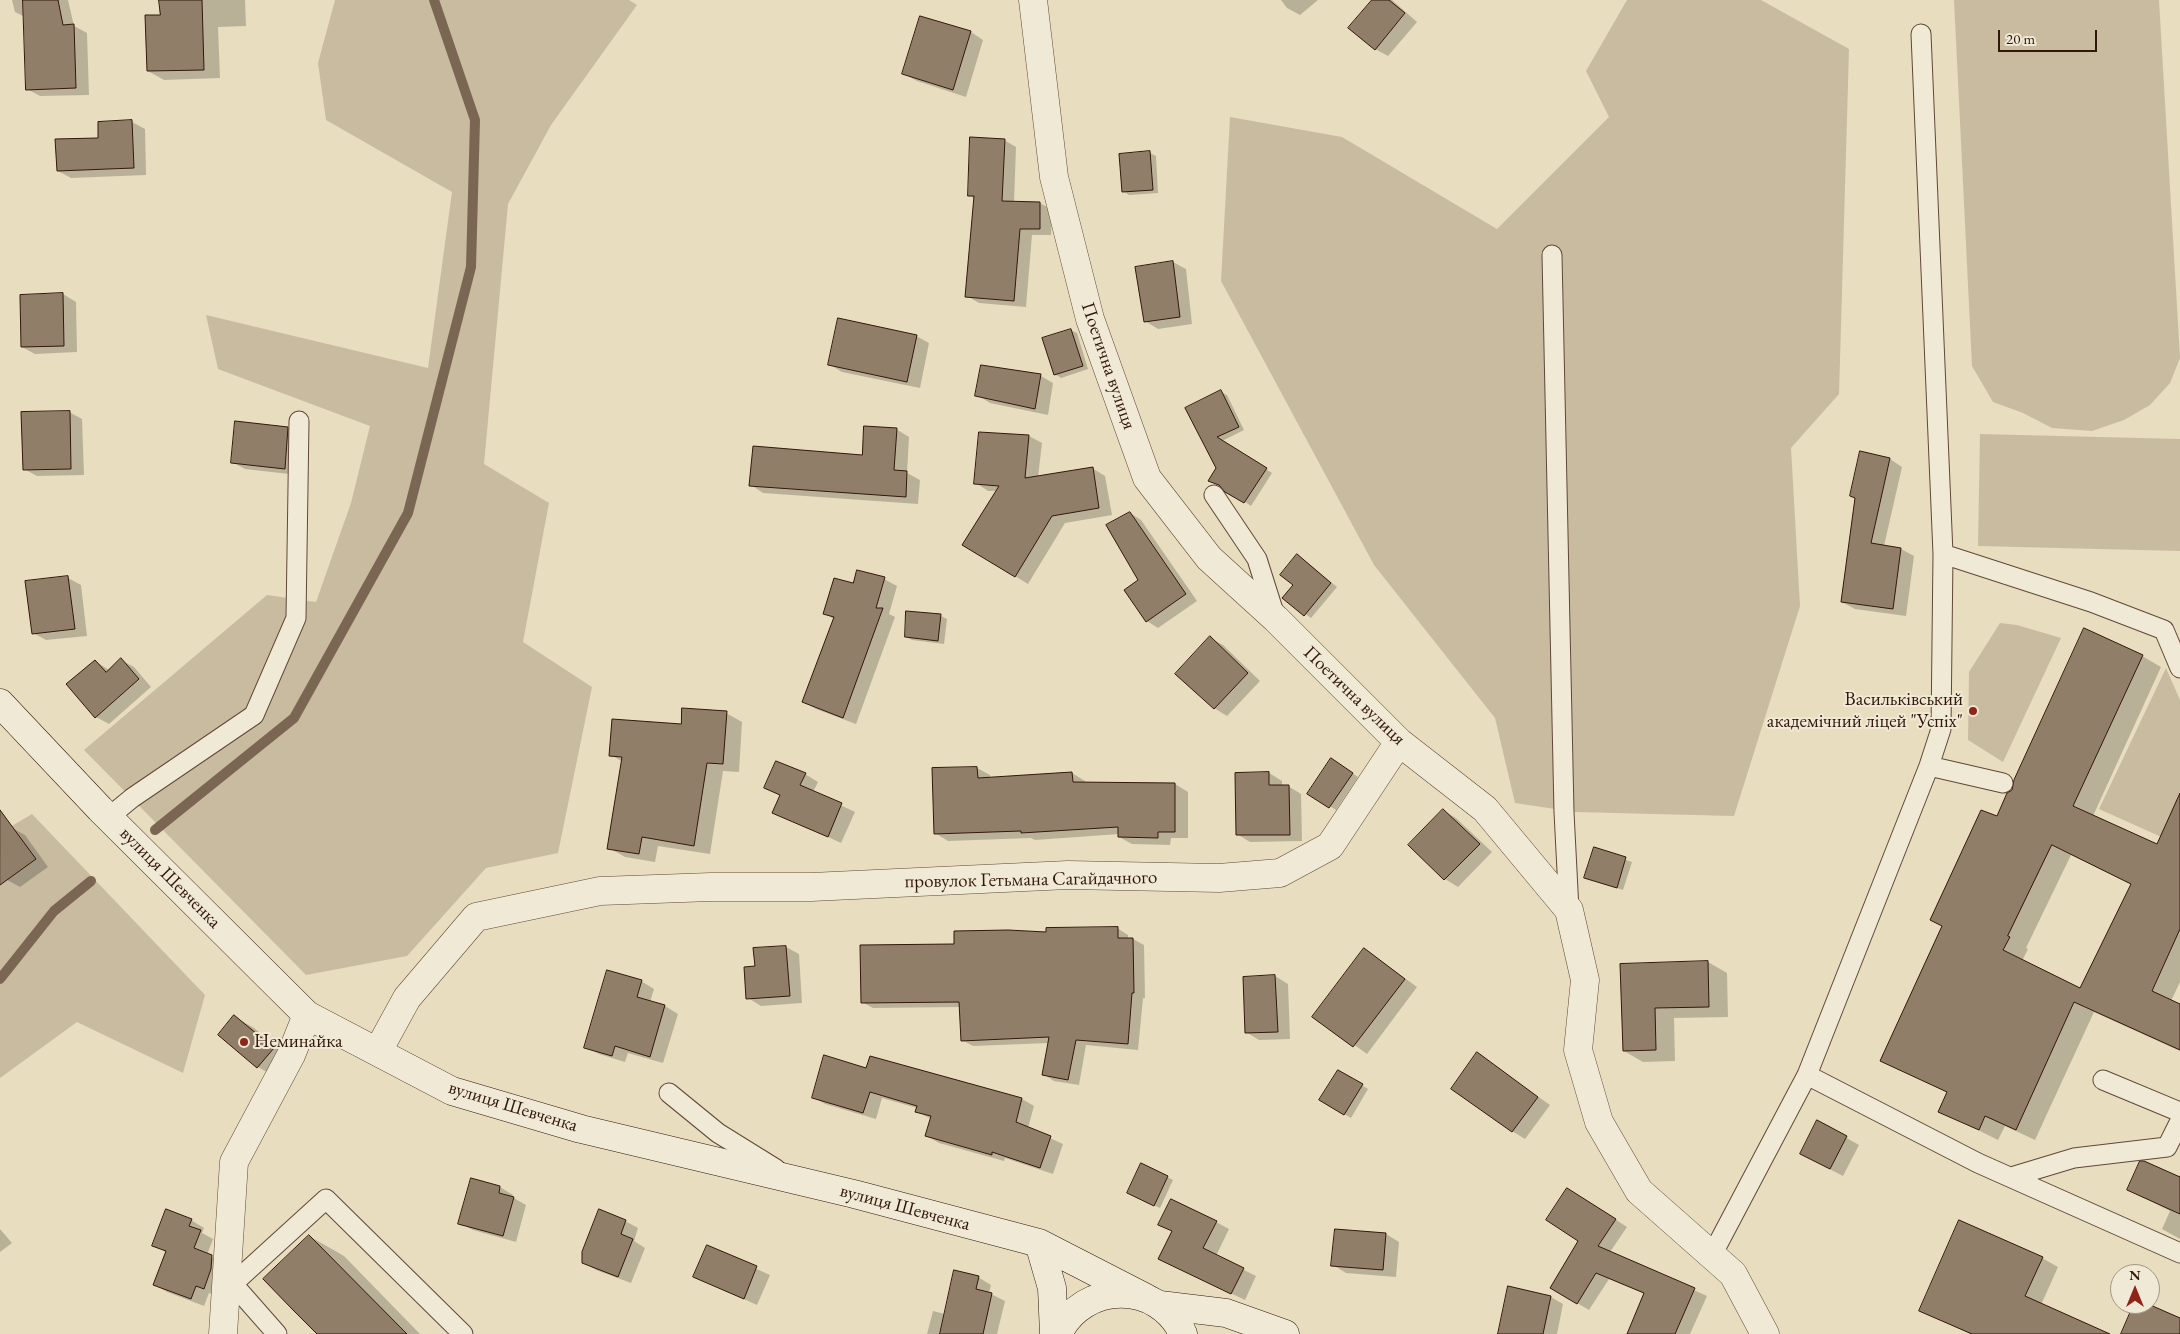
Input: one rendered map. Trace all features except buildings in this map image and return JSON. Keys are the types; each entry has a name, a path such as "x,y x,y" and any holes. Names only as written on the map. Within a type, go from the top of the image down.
{"street":[{"name":"Поетична вулиця","path":"1033,0 1054,177 1090,319 1147,478 1209,558 1276,619 1399,742 1486,809 1570,910 1585,980 1578,1050 1599,1122 1639,1191 1733,1274 1765,1334"},
{"name":"вулиця Шевченка","path":"0,703 109,817 307,1015 452,1091 581,1129 790,1178 1039,1243 1153,1301 1226,1313 1277,1333"},
{"name":"провулок Гетьмана Сагайдачного","path":"378,1051 407,998 476,917 600,891 711,887 811,887 1068,875 1219,878 1280,873 1330,846 1399,742"},
{"path":"223,1334 229,1287 234,1162 292,1055 307,1015"},
{"path":"1039,1243 1052,1288 1054,1334"},
{"path":"1058,1334 1067,1320 1089,1301 1103,1295 1117,1293 1153,1301 1170,1314 1183,1334"}],"lane":[{"path":"1712,1255 1807,1075 1929,766 1941,729 1943,554 1921,34"},
{"path":"1552,255 1564,812 1570,910"},
{"path":"109,817 132,798 254,715 296,618 299,421"},
{"path":"1214,495 1257,559 1276,619"},
{"path":"1943,554 2091,602 2164,630 2180,668"},
{"path":"1929,766 2003,783"},
{"path":"1807,1075 1978,1163 2180,1253"},
{"path":"2103,1080 2180,1112"},
{"path":"670,1093 718,1132 790,1178"},
{"path":"2011,1177 2074,1158 2167,1147 2180,1121"},
{"path":"277,1334 229,1287 326,1199 463,1334"}],"shaded area":[{"path":"335,0 629,0 637,5 551,125 508,204 484,464 549,503 523,642 592,687 558,853 486,868 407,956 306,975 84,750 267,595 316,602 351,503 370,426 218,369 206,315 428,368 452,192 326,120 318,63"},
{"path":"1627,0 1761,0 1849,49 1839,394 1791,448 1800,606 1734,816 1575,812 1515,803 1495,718 1374,565 1221,281 1230,117 1342,137 1497,229 1609,117 1586,71"},
{"path":"1954,0 2159,0 2180,358 2170,383 2150,405 2124,420 2092,431 2052,428 2023,413 1993,402 1972,366"},
{"path":"1980,434 2180,439 2180,551 1978,546"},
{"path":"2000,623 2017,625 2061,638 2003,762 1968,740 1969,672"},
{"path":"2166,668 2180,700 2180,818 2168,840 2099,809"},
{"path":"32,814 205,995 183,1073 77,1022 0,1078 0,833"}],"waterway":[{"path":"155,830 294,718 408,513 471,267 475,120 434,0"},
{"path":"0,979 54,911 91,881"}],"place":[{"name":"Васильківський академічний ліцей \"Успіх\"","path":"1973,711"},
{"name":"Неминайка","path":"244,1042"}]}
